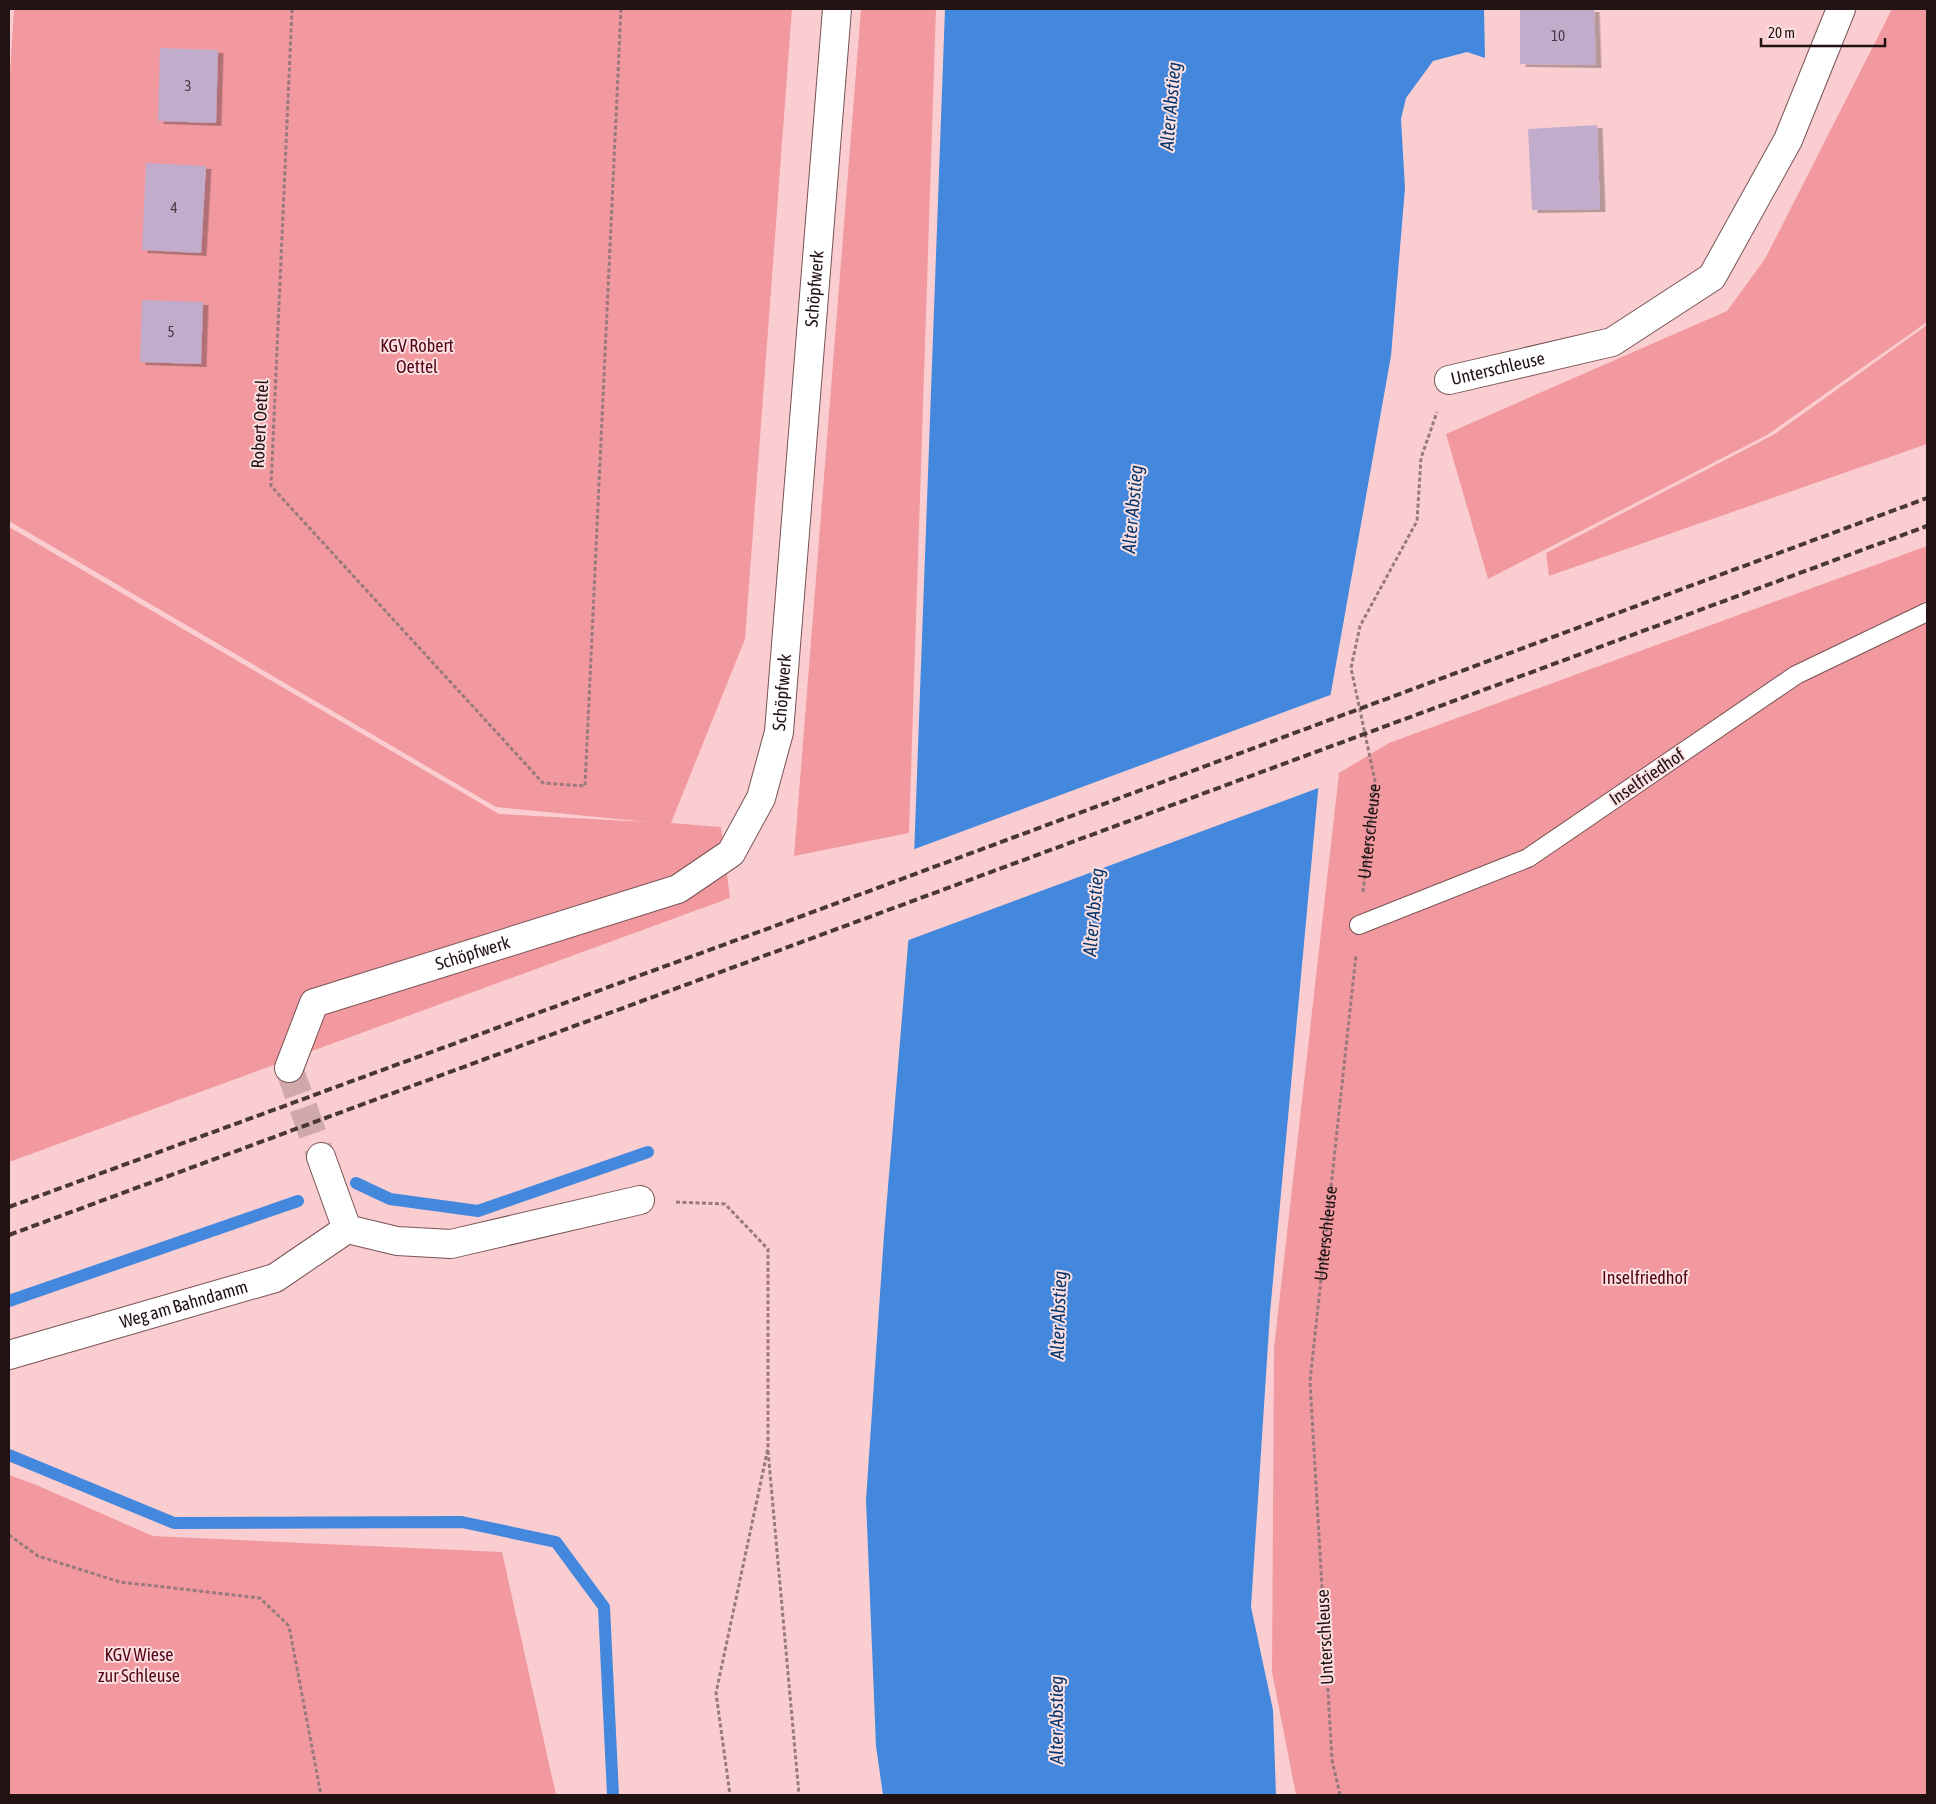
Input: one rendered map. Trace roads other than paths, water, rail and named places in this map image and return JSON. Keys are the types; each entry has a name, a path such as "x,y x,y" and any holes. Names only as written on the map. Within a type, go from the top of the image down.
{"street":[{"name":"Schöpfwerk","path":"289,1068 314,1002 678,889 731,853 761,798 779,732 837,9"},
{"name":"Unterschleuse","path":"1449,380 1612,342 1712,277 1788,140 1841,9"},
{"path":"321,1157 348,1229 397,1241 451,1244 640,1200"},
{"name":"Weg am Bahndamm","path":"9,1355 275,1278 348,1229"}],"lane":[{"name":"Inselfriedhof","path":"1359,925 1528,858 1796,675 1927,612"}],"water":[{"name":"Alter Abstieg","path":"945,9 1484,9 1485,58 1467,52 1433,61 1406,98 1401,119 1405,188 1391,356 1323,737 1270,1313 1251,1607 1273,1710 1276,1795 883,1795 876,1746 866,1500 884,1235 913,884"}],"waterway":[{"path":"356,1183 390,1199 478,1211 648,1152"},
{"path":"9,1301 298,1201"},
{"path":"9,1455 174,1523 462,1522 556,1542 604,1607 613,1795"}],"tunnel":[{"path":"289,1068 321,1157"}],"railway":[{"path":"9,1207 802,916 1927,498"},
{"path":"9,1235 1927,526"}],"park label":[{"name":"KGV Robert Oettel","path":"417,356"},
{"name":"KGV Wiese zur Schleuse","path":"139,1665"}]}
